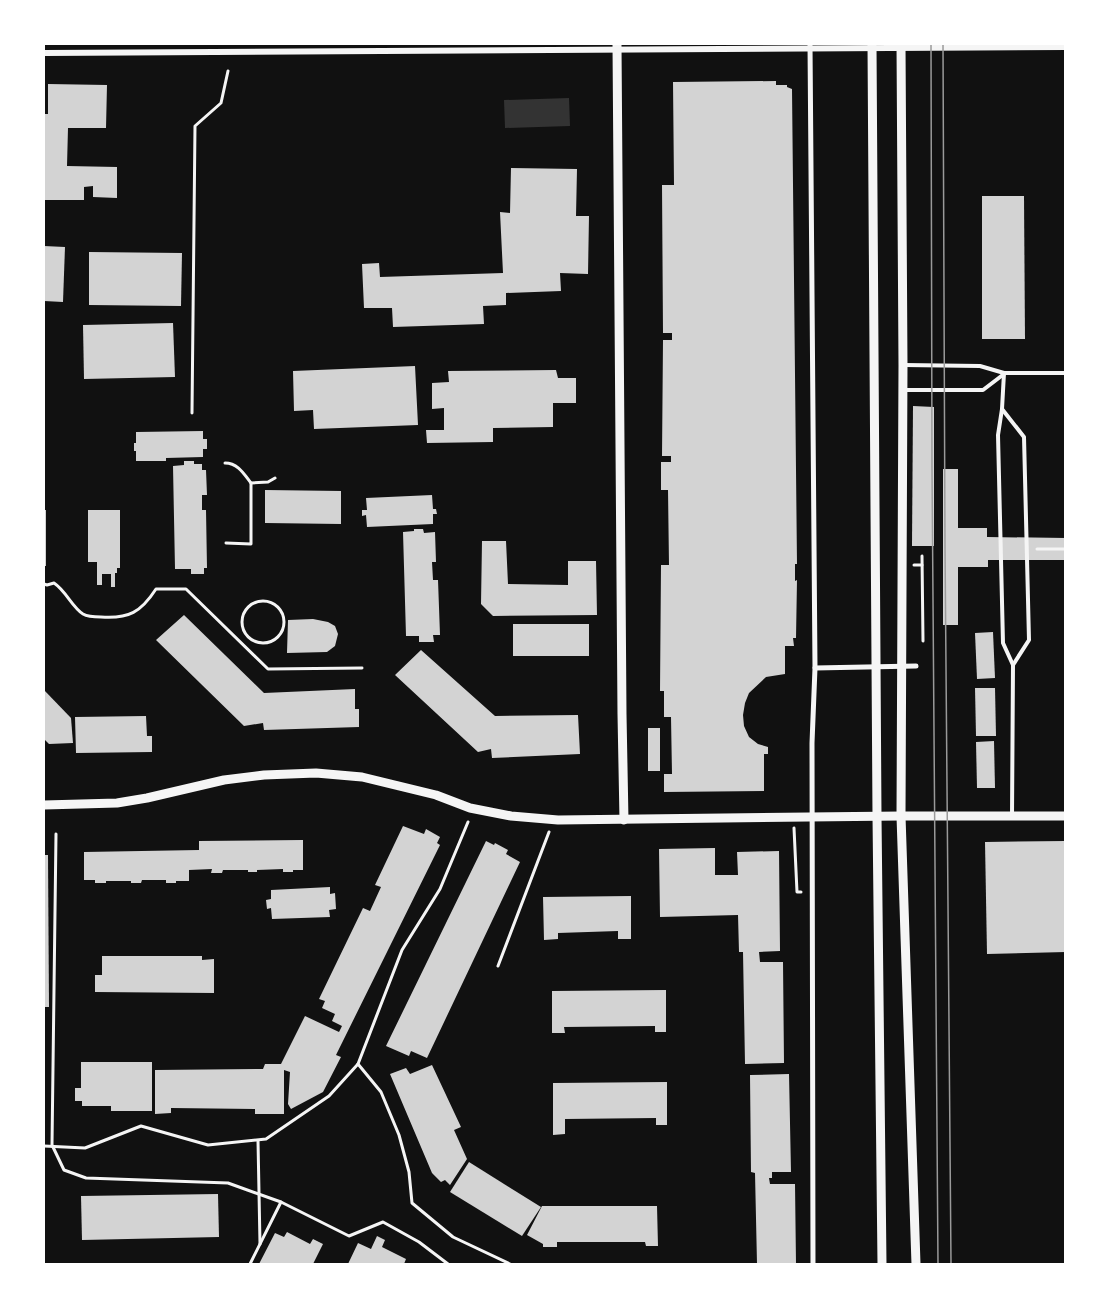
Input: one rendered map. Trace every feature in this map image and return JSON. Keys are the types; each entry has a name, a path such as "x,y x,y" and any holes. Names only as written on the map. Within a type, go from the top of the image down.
{"street":[{"path":"810,44 815,668 812,743 813,1264"},
{"path":"872,46 882,1264"},
{"path":"902,46 902,816 916,1264"},
{"path":"44,53 617,47 1065,48"},
{"path":"617,47 624,819"},
{"path":"815,668 916,666"},
{"path":"44,805 117,802 147,798 224,780 264,775 316,773 362,777 436,795 470,808 511,816 558,820 1065,816"},
{"path":"882,1251 887,1264"}],"lane":[{"path":"903,365 981,366 1004,373 1065,373"},
{"path":"903,390 983,390 1004,373"},
{"path":"1004,373 998,435 1003,643 1013,665 1012,816"},
{"path":"1002,409 1024,437 1029,640 1013,665"}],"path":[{"path":"192,413 195,126 221,103 228,71"},
{"path":"225,463 231,463 239,468 251,483 251,544 226,543"},
{"path":"251,483 268,482 275,478"},
{"path":"922,556 923,641"},
{"path":"44,584 54,583 61,587 80,612 88,616 116,618 132,614 146,603 156,589 186,589 268,669 362,668"},
{"path":"269,601 275,604 283,615 285,622 283,630 280,636 267,643 253,641 243,631 241,624 244,610 255,602 269,601"},
{"path":"794,817 797,892 813,890"},
{"path":"44,1146 85,1148 141,1126 208,1145 266,1139 329,1096 358,1064 402,950 440,889 468,822"},
{"path":"498,966 549,832"},
{"path":"56,834 52,1145 64,1170 86,1178 228,1183 281,1202 349,1236 383,1222 419,1242 448,1264"},
{"path":"358,1064 381,1092 399,1135 409,1172 412,1203 453,1237 510,1264"},
{"path":"258,1140 260,1244"},
{"path":"250,1264 281,1202"}],"shaded area":[{"path":"569,98 570,126 505,128 504,100"}],"building":[{"path":"776,81 776,85 787,85 792,89 796,638 793,638 794,646 785,646 785,674 766,677 749,693 745,703 744,726 749,737 758,744 768,747 768,754 764,754 764,791 664,792 664,774 672,774 671,717 664,717 664,691 660,691 661,565 669,565 668,490 661,490 661,462 671,462 671,456 662,456 663,340 672,340 672,333 663,333 662,185 674,185 673,82"},
{"path":"48,84 107,85 106,128 68,128 67,166 117,167 117,198 93,197 93,186 84,187 84,200 44,200 44,114 48,114"},
{"path":"511,168 577,169 576,216 589,216 588,274 560,273 561,291 506,293 506,305 483,306 484,324 393,327 392,308 364,308 362,264 379,263 380,277 503,273 500,212 510,213"},
{"path":"982,196 1024,196 1025,339 982,339"},
{"path":"44,246 65,247 63,302 44,301"},
{"path":"89,252 182,253 181,306 89,305"},
{"path":"173,323 175,377 84,379 83,325"},
{"path":"415,366 418,425 314,429 313,410 294,411 293,371"},
{"path":"556,370 558,378 576,378 576,403 553,403 553,427 493,428 493,442 427,443 426,430 444,430 444,408 432,409 432,383 449,382 448,371"},
{"path":"913,406 934,407 934,546 912,546"},
{"path":"203,431 203,439 207,439 207,449 203,449 203,457 136,461 134,443 136,443 136,432"},
{"path":"184,461 202,464 202,470 206,470 207,495 202,495 202,510 206,510 207,568 204,568 204,574 191,574 191,569 175,569 173,466 184,465"},
{"path":"943,469 958,469 958,528 987,528 987,537 1066,538 1066,560 988,560 988,567 958,567 958,625 943,625"},
{"path":"265,490 341,491 341,524 265,523"},
{"path":"432,495 433,509 436,509 437,514 433,514 433,524 367,527 366,515 362,516 362,510 367,510 366,498"},
{"path":"44,510 46,510 46,566 44,566"},
{"path":"88,510 120,510 120,568 117,568 117,573 115,573 115,587 111,587 111,574 102,574 102,585 97,585 97,562 88,562"},
{"path":"414,529 423,529 424,533 435,532 436,562 432,562 433,580 438,580 440,635 433,635 434,642 419,642 419,636 406,636 403,532 414,531"},
{"path":"482,541 506,541 508,584 568,585 568,561 596,561 597,615 493,616 481,604"},
{"path":"184,615 264,693 355,689 355,709 359,709 359,727 264,730 263,723 244,726 156,640"},
{"path":"313,619 335,626 338,634 335,646 327,652 287,653 288,620"},
{"path":"513,624 589,624 589,656 513,656"},
{"path":"993,632 995,678 977,679 975,633"},
{"path":"421,650 495,716 578,715 580,754 492,758 491,749 478,752 395,675"},
{"path":"975,688 995,688 996,736 976,736"},
{"path":"44,690 71,718 73,743 49,744 44,739"},
{"path":"146,716 147,736 152,736 152,752 76,753 75,717"},
{"path":"648,728 660,728 660,771 648,771"},
{"path":"994,741 995,788 977,788 976,742"},
{"path":"403,826 424,834 426,829 440,837 437,843 440,845 336,1055 341,1057 323,1092 291,1109 288,1104 290,1072 284,1070 284,1114 255,1114 255,1109 171,1108 171,1113 155,1114 155,1070 263,1069 265,1064 281,1064 305,1016 339,1032 342,1026 332,1021 335,1014 322,1008 325,1001 319,999 363,908 370,911 381,887 375,885"},
{"path":"303,840 303,870 293,870 293,872 283,872 283,869 257,870 257,872 223,870 222,873 211,873 212,869 189,870 189,881 176,881 176,883 166,883 166,880 142,880 141,883 106,881 106,883 95,883 95,880 84,880 84,852 199,850 199,841"},
{"path":"486,841 508,850 506,854 520,862 427,1058 411,1051 409,1056 386,1046"},
{"path":"1066,841 1066,952 987,954 985,842"},
{"path":"715,848 715,875 738,875 737,852 779,851 780,951 759,952 760,962 783,962 784,1063 745,1064 743,952 739,952 738,915 660,917 659,849"},
{"path":"44,855 48,855 49,1007 44,1007"},
{"path":"330,887 330,894 335,893 336,909 329,910 330,917 272,919 271,908 267,909 266,900 271,899 271,890"},
{"path":"631,896 631,939 618,939 618,931 558,933 558,939 544,940 543,897"},
{"path":"102,956 202,956 202,960 214,959 214,993 95,992 95,975 102,975"},
{"path":"666,990 666,1032 655,1032 655,1026 564,1027 565,1033 552,1033 552,991"},
{"path":"81,1062 152,1062 152,1111 111,1111 111,1106 82,1106 82,1101 75,1101 75,1088 81,1088"},
{"path":"432,1065 461,1127 454,1130 467,1159 450,1185 445,1180 441,1182 432,1173 390,1074 406,1068 410,1074"},
{"path":"789,1074 791,1172 772,1172 772,1178 769,1178 770,1184 795,1184 796,1264 757,1264 755,1173 751,1172 750,1075"},
{"path":"667,1082 667,1125 656,1125 656,1118 565,1119 565,1134 553,1135 553,1083"},
{"path":"469,1162 541,1207 522,1236 450,1192"},
{"path":"218,1194 219,1237 82,1240 81,1196"},
{"path":"542,1206 657,1206 658,1246 646,1246 645,1242 557,1242 557,1247 543,1247 543,1244 527,1235"},
{"path":"287,1232 310,1244 313,1239 323,1244 313,1264 259,1264 275,1233 284,1237"},
{"path":"377,1236 385,1240 382,1247 406,1259 404,1264 348,1264 358,1243 371,1249"}],"tram line":[{"path":"931,44 938,1264"},
{"path":"943,44 951,1264"}]}
